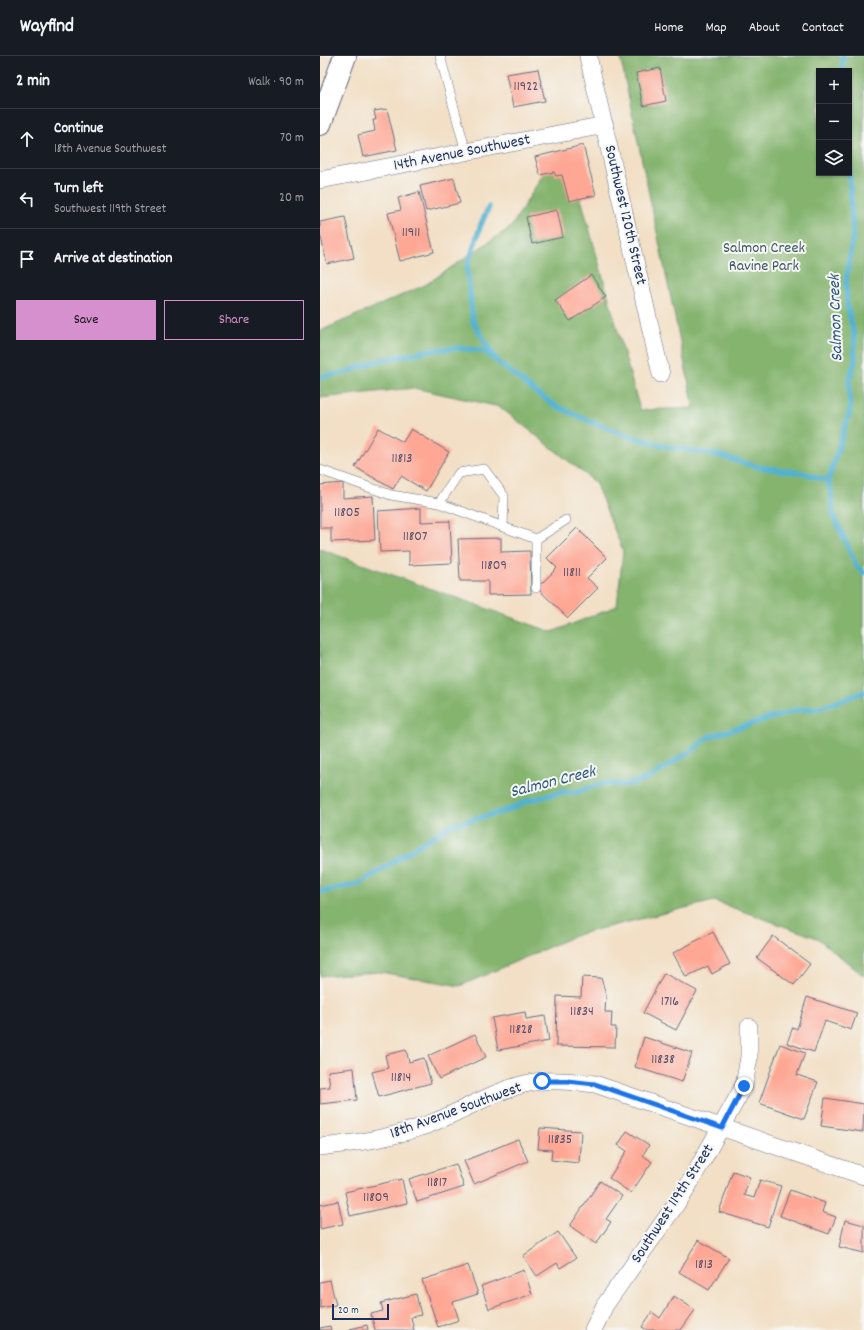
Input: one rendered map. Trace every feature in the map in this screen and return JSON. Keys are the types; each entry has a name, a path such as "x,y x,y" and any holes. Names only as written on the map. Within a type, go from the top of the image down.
{"main road":[{"path":"320,124 345,56"}],"street":[{"name":"Southwest 120th Street","path":"588,56 661,374"},
{"name":"14th Avenue Southwest","path":"320,180 605,125"},
{"name":"Southwest 119th Street","path":"593,1330 605,1305 684,1193 722,1128 744,1086 749,1057 749,1027"},
{"name":"18th Avenue Southwest","path":"320,1147 375,1140 422,1127 512,1088 542,1081 567,1081 595,1084 864,1176"}],"lane":[{"path":"440,56 466,152"},
{"path":"439,503 459,473 484,469 504,496 502,527"},
{"path":"320,470 390,496 439,503 536,539"},
{"path":"536,539 566,520"},
{"path":"536,539 536,588"}],"green space":[{"name":"Salmon Creek Ravine Park","path":"620,56 864,56 864,976 817,938 714,901 579,934 460,986 380,972 320,976 320,549 552,632 617,606 623,551 595,482 500,407 414,388 320,398 320,331 425,285 511,227 545,171 571,163 640,410 694,408"}],"building":[{"path":"660,68 666,101 643,106 636,73"},
{"path":"538,69 545,101 513,107 506,74"},
{"path":"387,109 397,150 363,157 358,135 375,131 373,120 376,120 374,111"},
{"path":"583,145 596,195 569,201 562,175 556,176 554,172 540,175 535,157"},
{"path":"454,178 460,203 426,211 420,186"},
{"path":"419,192 434,252 400,261 388,213 401,210 398,198"},
{"path":"557,210 563,237 532,244 526,217"},
{"path":"345,217 354,258 327,264 320,233 320,222"},
{"path":"591,275 606,297 570,321 555,300"},
{"path":"378,428 403,442 411,429 449,452 426,491 401,476 393,489 355,467"},
{"path":"343,483 343,498 373,496 375,540 331,542 331,528 320,528 320,485"},
{"path":"421,508 421,522 450,521 452,563 409,565 409,551 380,552 378,511"},
{"path":"577,528 607,558 587,578 598,588 568,618 537,588 557,568 547,558"},
{"path":"501,538 501,552 530,551 531,594 488,595 488,581 460,581 458,539"},
{"path":"713,932 730,964 712,974 708,966 686,977 673,953"},
{"path":"773,936 810,964 794,985 757,958"},
{"path":"664,973 697,991 676,1030 643,1013"},
{"path":"582,977 601,978 606,995 605,1012 612,1012 611,1027 616,1027 615,1047 556,1046 557,996 581,997"},
{"path":"807,997 857,1013 851,1030 825,1021 814,1052 787,1043 793,1027 797,1029"},
{"path":"525,1012 526,1019 545,1016 549,1041 498,1050 492,1018"},
{"path":"475,1034 486,1057 439,1079 428,1056"},
{"path":"644,1037 692,1053 682,1082 635,1067"},
{"path":"780,1044 805,1053 797,1075 818,1082 804,1119 759,1103"},
{"path":"406,1050 409,1062 424,1058 431,1083 379,1097 372,1072 388,1068 385,1055"},
{"path":"354,1068 357,1100 320,1104 320,1088 330,1087 328,1071"},
{"path":"825,1098 864,1104 863,1132 821,1126"},
{"path":"540,1128 581,1131 579,1163 551,1160 552,1150 538,1149"},
{"path":"627,1131 649,1145 643,1155 652,1162 631,1193 609,1178 627,1151 618,1145"},
{"path":"518,1139 528,1161 474,1184 464,1161"},
{"path":"456,1164 464,1187 417,1202 409,1179"},
{"path":"733,1171 750,1177 744,1195 754,1198 760,1180 781,1186 768,1227 719,1212"},
{"path":"402,1179 407,1203 350,1216 345,1192"},
{"path":"600,1181 622,1196 606,1219 611,1222 596,1244 570,1226"},
{"path":"790,1190 825,1203 822,1212 836,1217 829,1234 780,1216"},
{"path":"338,1201 343,1224 320,1229 320,1205"},
{"path":"845,1220 864,1225 864,1253 839,1247"},
{"path":"558,1232 576,1258 560,1268 557,1263 537,1276 523,1256"},
{"path":"698,1240 729,1258 709,1290 679,1272"},
{"path":"468,1265 478,1294 453,1302 459,1320 438,1327 422,1280"},
{"path":"524,1270 532,1294 489,1309 481,1286"},
{"path":"330,1280 336,1305 320,1308 320,1282"},
{"path":"416,1294 421,1315 411,1317 414,1330 375,1330 371,1314 383,1311 381,1303"},
{"path":"674,1296 695,1310 681,1330 647,1330 642,1327 652,1312 660,1318"},
{"path":"367,1325 368,1330 350,1330 350,1329"},
{"path":"330,1326 331,1330 320,1330 320,1328"}],"waterway":[{"name":"Salmon Creek","path":"842,68 843,56"},
{"name":"Salmon Creek","path":"849,176 853,233 846,282 847,304 854,335 855,361 849,381 850,411 828,481 833,514 857,567 864,573"},
{"path":"489,207 481,224 467,268 473,322 496,359"},
{"path":"320,377 344,373 374,362 426,351 458,348 484,351 537,393 556,406 589,421 626,435 668,447 717,455 758,467 803,473 828,481"},
{"name":"Salmon Creek","path":"320,892 359,884 449,826 508,810 530,800 563,792 577,792 604,783 626,785 647,779 694,749 708,737 797,710 820,708 864,692"}],"route":[{"path":"542,1081 567,1081 595,1084 722,1128 744,1086"}]}
